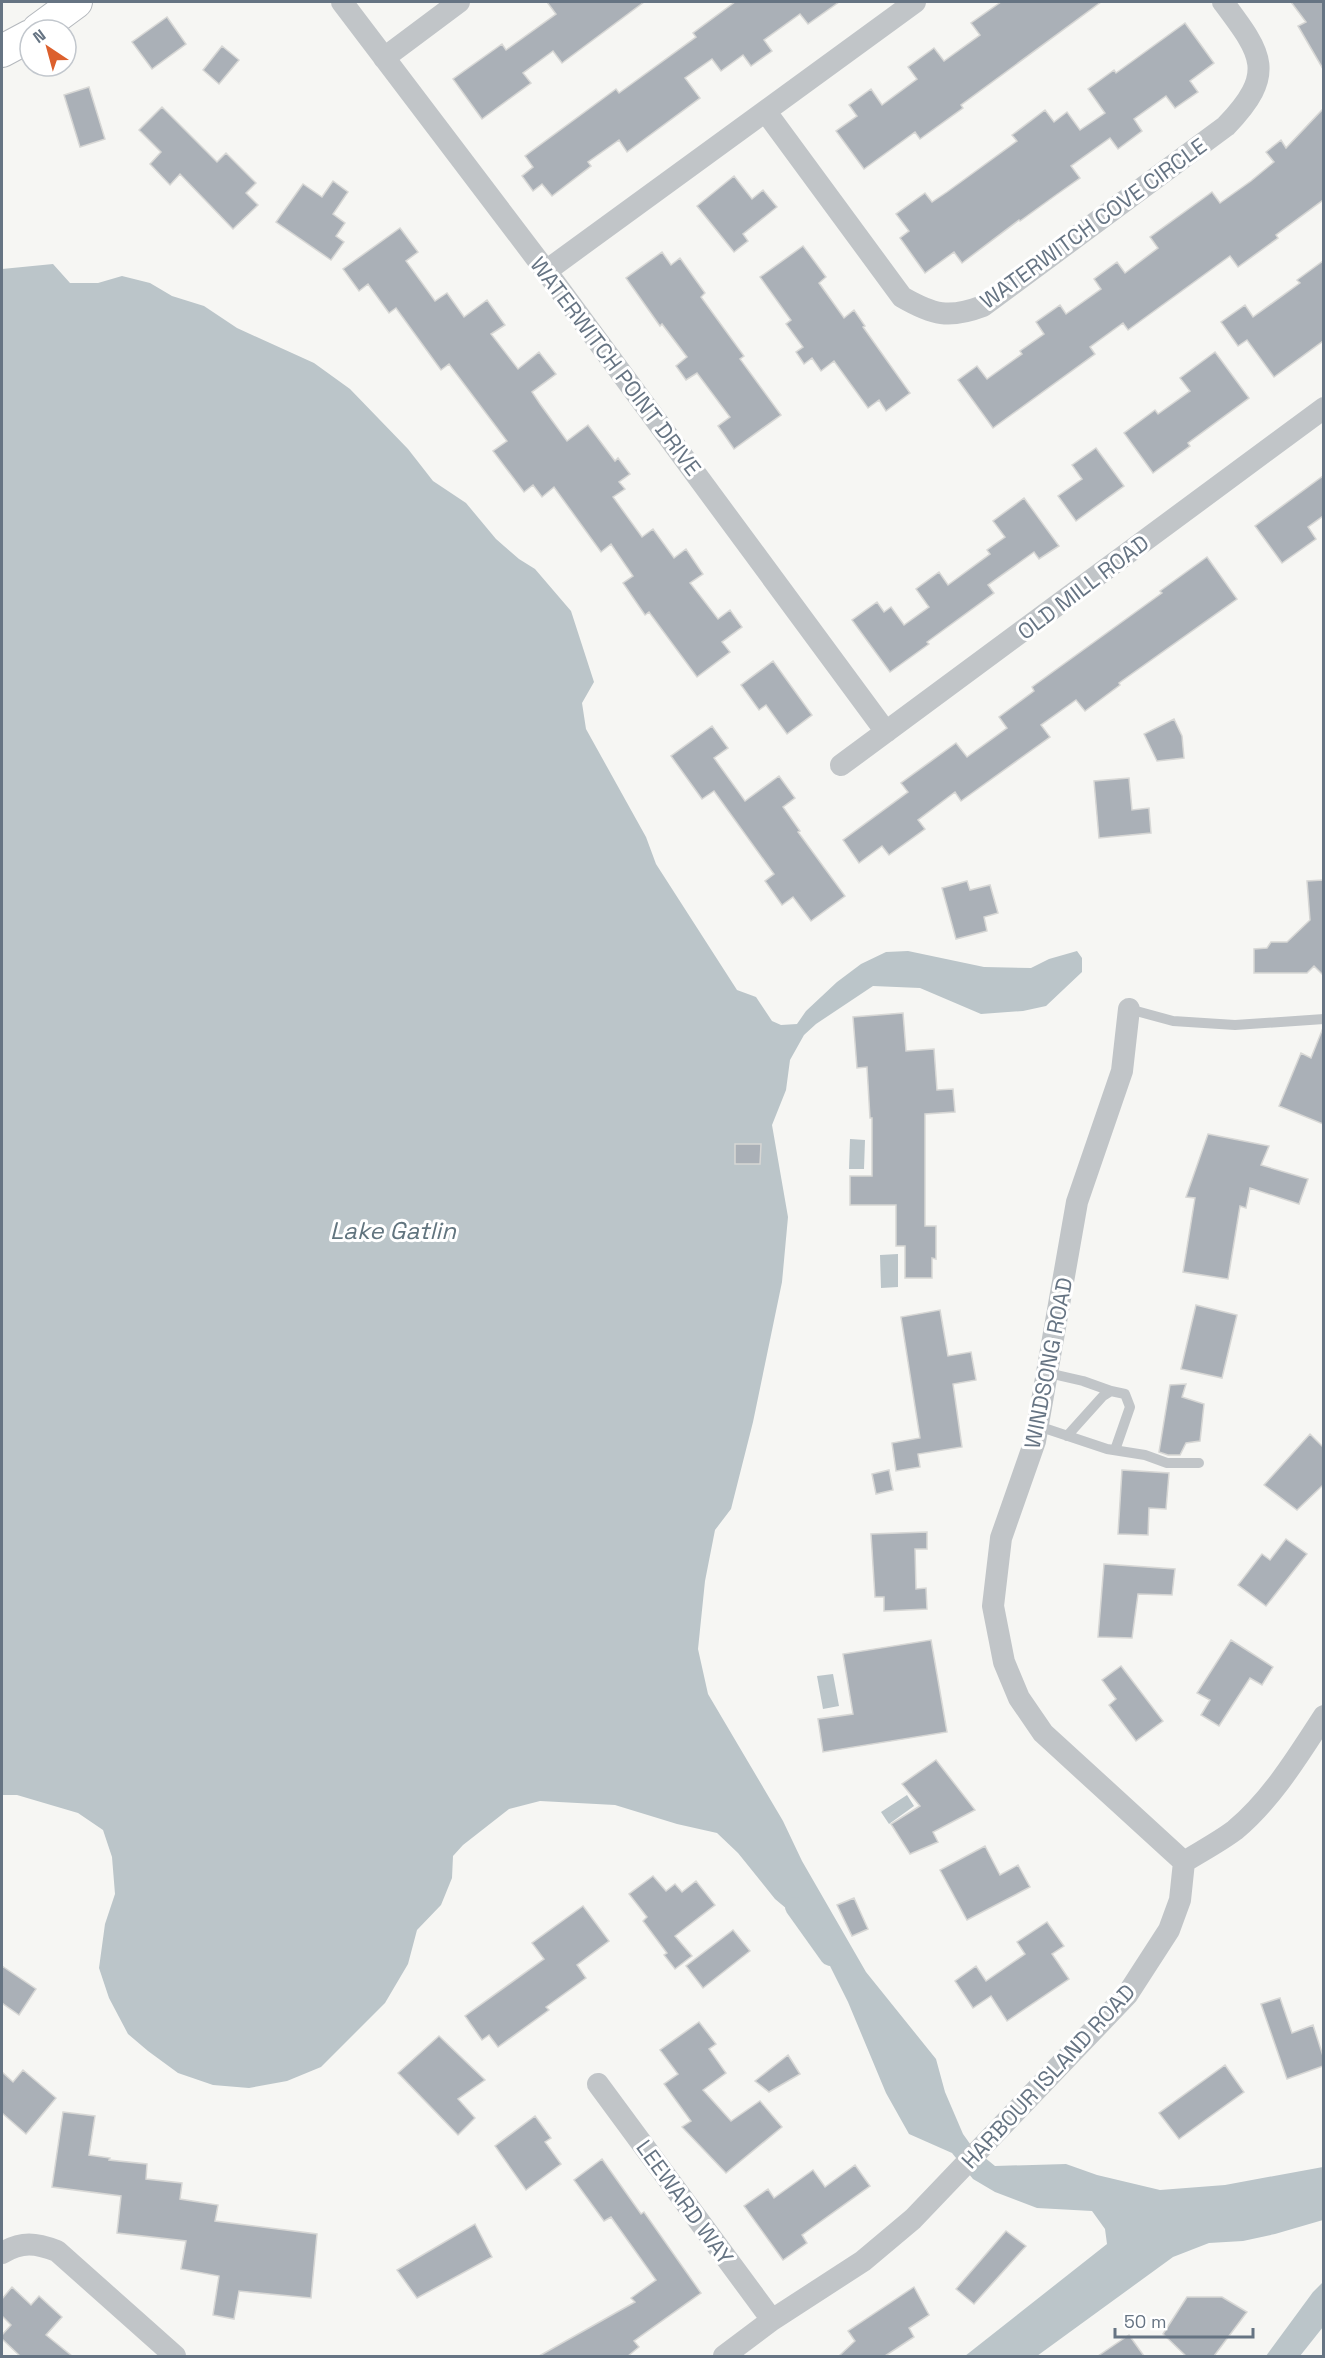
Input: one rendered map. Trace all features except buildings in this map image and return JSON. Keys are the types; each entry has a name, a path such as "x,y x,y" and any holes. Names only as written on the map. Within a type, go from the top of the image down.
{"street":[{"path":"54,18 76,2"},
{"name":"WATERWITCH POINT DRIVE","path":"342,2 546,271 886,732"},
{"path":"384,58 459,2"},
{"path":"546,271 915,2"},
{"name":"WATERWITCH COVE CIRCLE","path":"766,112 902,297 920,308 942,315 963,314 992,300 1226,126 1245,106 1257,82 1259,61 1251,39 1223,2"},
{"path":"2,51 18,42"},
{"name":"OLD MILL ROAD","path":"841,765 1323,408"},
{"name":"WINDSONG ROAD","path":"1129,1009 1122,1071 1077,1202 1035,1441 1001,1538 993,1605 1004,1662 1019,1698 1043,1733 1184,1862"},
{"path":"1184,1862 1234,1830 1264,1802 1302,1751 1323,1716"},
{"name":"HARBOUR ISLAND ROAD","path":"724,2356 772,2320 863,2261 913,2219 981,2151 1127,1995 1169,1930 1180,1900 1184,1862"},
{"name":"LEEWARD WAY","path":"598,2084 772,2320"},
{"path":"2,2253 14,2245 38,2244 57,2251 175,2356"}],"lane":[{"path":"1129,1009 1173,1021 1235,1025 1323,1019"},
{"path":"1048,1373 1125,1394 1130,1407 1115,1450"},
{"path":"1067,1436 1103,1396 1111,1391"},
{"path":"1038,1426 1115,1450 1145,1455 1167,1463 1200,1462"}],"water":[{"name":"Lake Gatlin","path":"53,264 70,283 98,283 122,276 150,283 172,296 204,306 237,328 314,363 350,389 408,449 433,481 466,503 496,539 519,559 535,569 571,611 594,682 582,703 586,729 646,837 656,864 737,990 756,997 772,1021 781,1025 797,1024 806,1011 837,982 861,964 886,952 908,951 984,967 1031,968 1049,959 1077,951 1082,958 1082,972 1046,1006 1023,1011 981,1014 920,988 873,986 816,1024 804,1035 790,1060 786,1090 772,1125 788,1217 782,1282 753,1422 731,1509 715,1530 705,1581 698,1649 708,1694 783,1821 802,1861 866,1972 936,2059 945,2092 963,2134 973,2148 995,2166 1066,2164 1097,2175 1160,2190 1225,2185 1323,2167 1323,2220 1243,2241 1209,2243 1173,2257 1037,2356 965,2356 1107,2244 1105,2229 1092,2211 1037,2208 995,2192 973,2179 952,2153 909,2134 886,2093 848,2002 812,1930 775,1899 738,1853 717,1833 677,1824 615,1805 540,1801 509,1809 463,1845 453,1856 452,1878 441,1905 417,1930 408,1964 385,2003 321,2067 287,2081 249,2088 213,2085 178,2073 128,2034 109,1998 99,1968 105,1924 115,1894 112,1857 103,1830 78,1813 17,1795 2,1795 2,269"},
{"path":"850,1139 865,1140 864,1169 849,1169"},
{"path":"898,1254 898,1287 881,1288 880,1255"},
{"path":"833,1674 839,1706 823,1709 817,1676"},
{"path":"907,1795 914,1806 889,1824 881,1812"},
{"path":"1323,2282 1323,2327 1300,2356 1266,2356 1313,2292"}],"waterway":[{"path":"795,1907 830,1956"}]}
